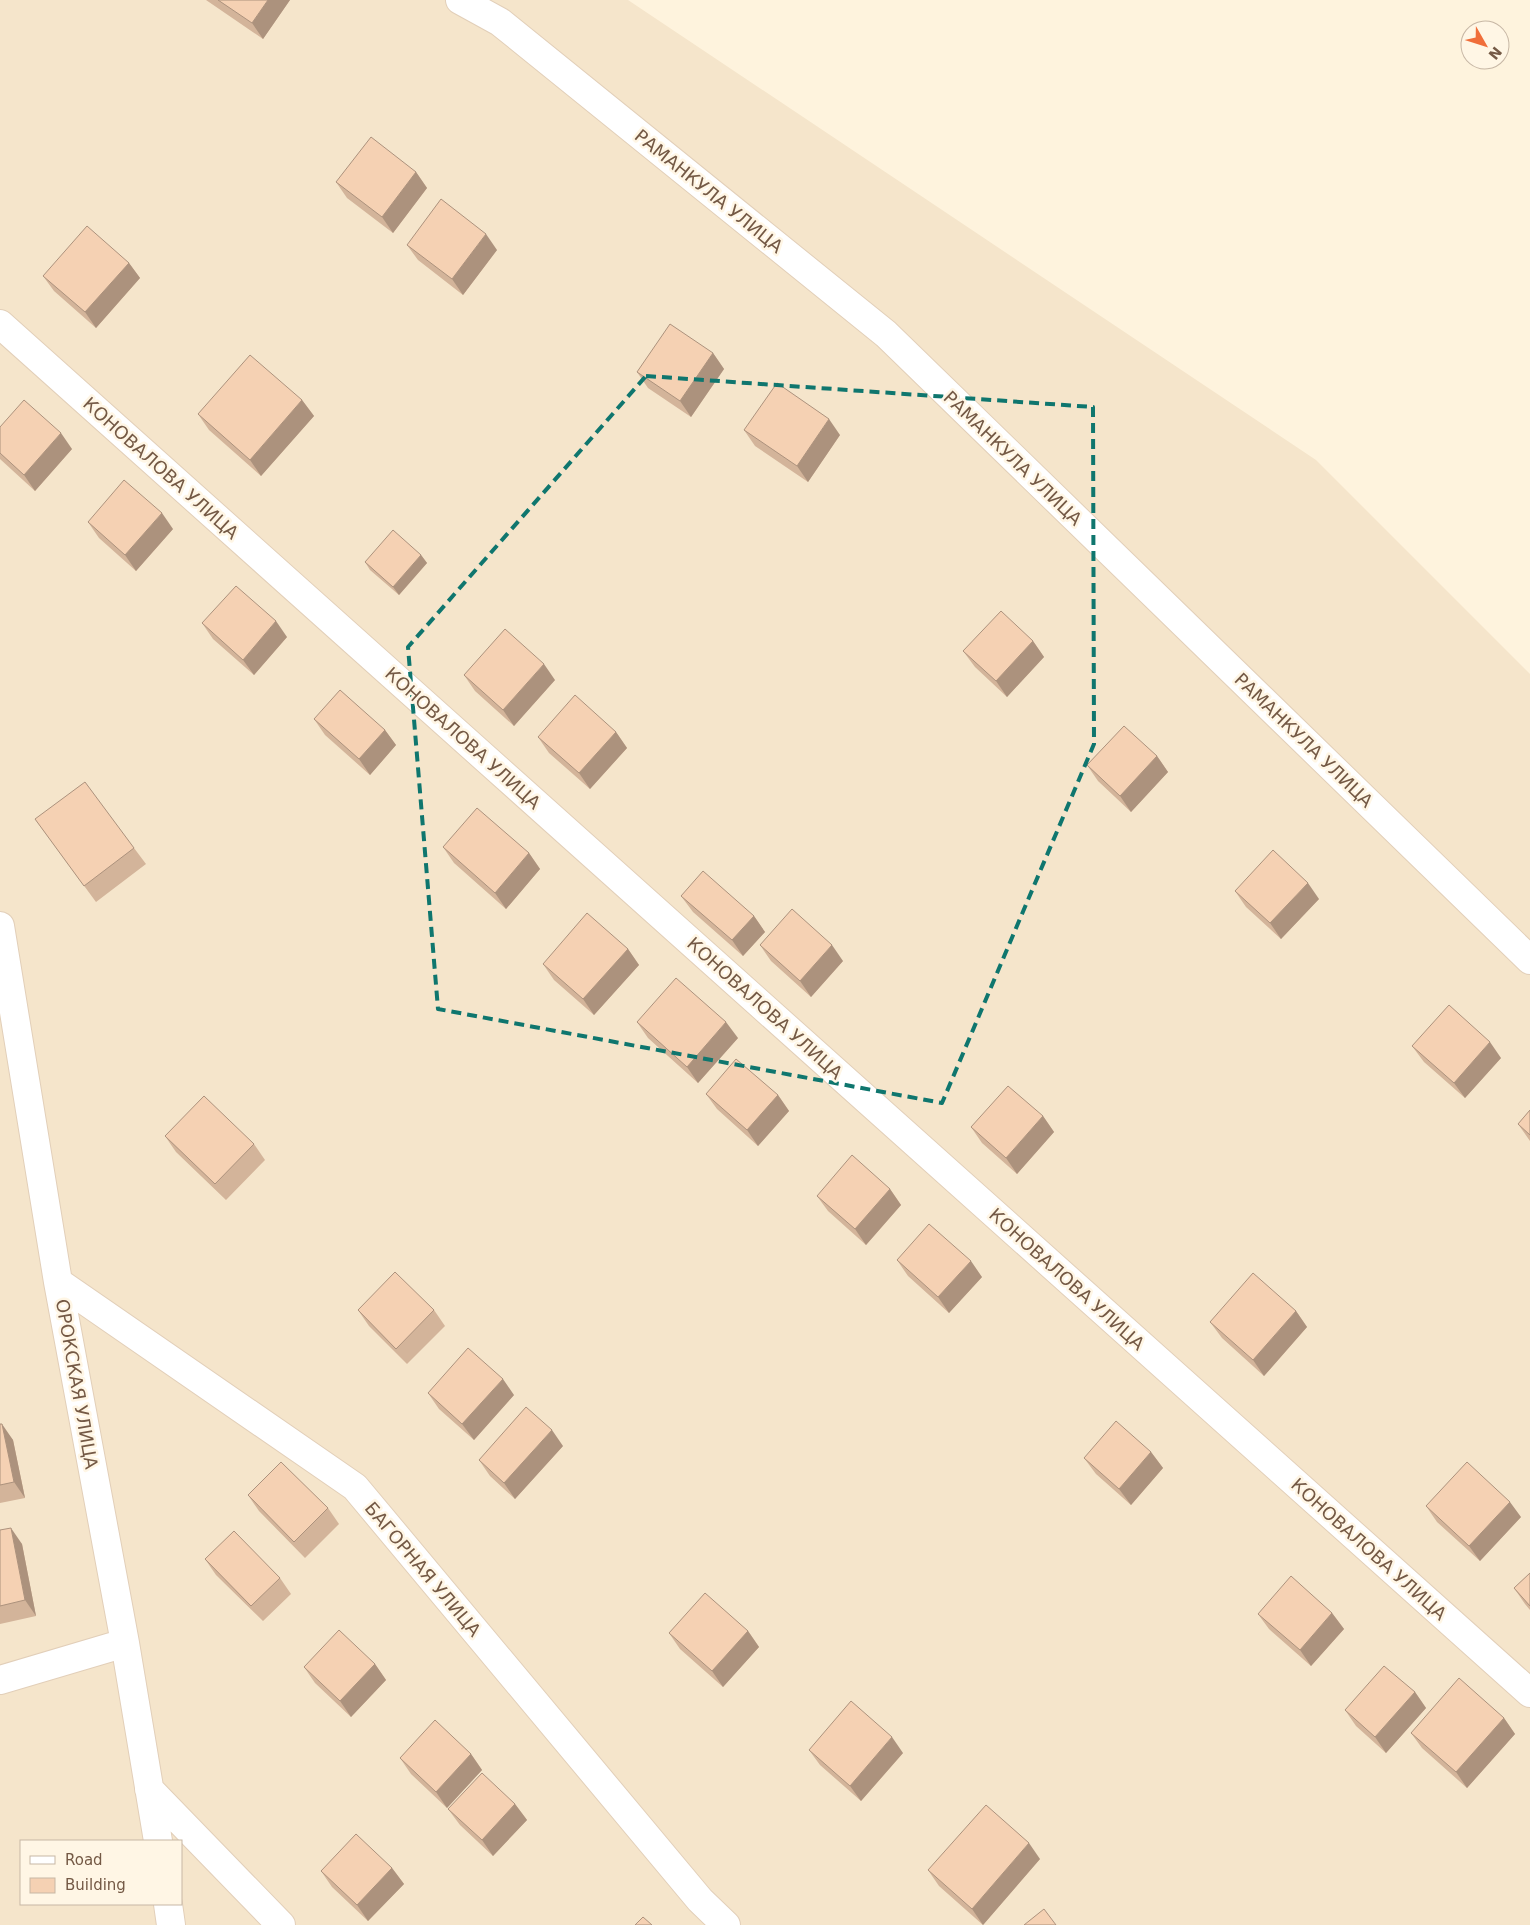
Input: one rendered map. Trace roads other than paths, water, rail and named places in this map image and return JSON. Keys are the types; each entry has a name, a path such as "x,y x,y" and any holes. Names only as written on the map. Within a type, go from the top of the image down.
{"street":[{"name":"РАМАНКУЛА УЛИЦА","path":"460,0 500,22 886,334 1530,960"},
{"name":"КОНОВАЛОВА УЛИЦА","path":"0,324 1530,1693"},
{"name":"ОРОКСКАЯ УЛИЦА","path":"0,926 58,1282 125,1643 158,1840"},
{"name":"БАГОРНАЯ УЛИЦА","path":"58,1282 355,1487 700,1900 726,1925"},
{"path":"0,1680 125,1643"},
{"path":"149,1789 281,1925"},
{"path":"168,1905 172,1925"}]}
